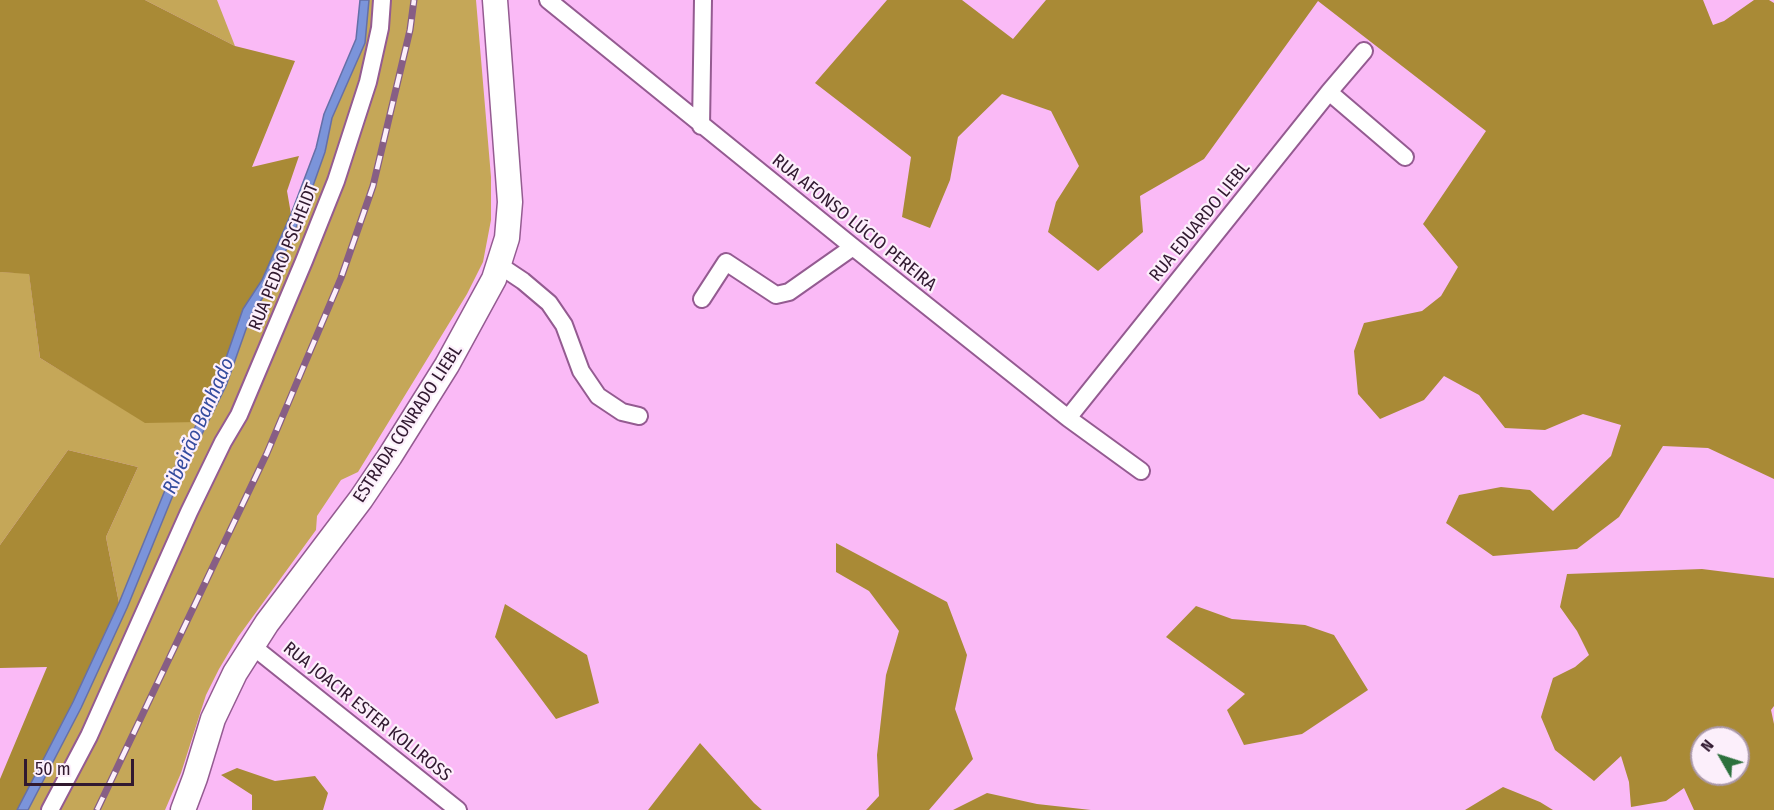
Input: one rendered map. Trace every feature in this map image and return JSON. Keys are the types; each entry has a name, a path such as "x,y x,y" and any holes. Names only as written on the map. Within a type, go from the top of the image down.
{"main road":[{"name":"ESTRADA CONRADO LIEBL","path":"183,810 213,719 251,645 361,499 415,418 487,296 499,265 507,238 510,202 495,0"}],"street":[{"name":"RUA PEDRO PSCHEIDT","path":"50,810 89,736 189,512 223,442 239,415 304,261 336,181 368,82 380,28 382,0"},
{"name":"RUA AFONSO LÚCIO PEREIRA","path":"548,0 701,126 1068,418 1141,471"},
{"path":"701,126 703,0"},
{"name":"RUA EDUARDO LIEBL","path":"1068,418 1364,51"},
{"path":"1329,92 1405,157"},
{"path":"702,299 726,262 776,295 789,292 853,247"},
{"path":"499,265 549,303 564,325 581,370 598,396 622,412 639,416"},
{"name":"RUA JOACIR ESTER KOLLROSS","path":"251,645 458,810"}],"shaded area":[{"path":"0,0 145,0 235,46 295,61 252,167 299,156 287,191 291,214 262,280 243,309 218,381 197,422 145,423 40,358 29,274 0,272"},
{"path":"145,0 217,0 235,46"},
{"path":"369,0 476,0 491,177 491,220 483,262 467,294 358,472 341,480 317,516 316,530 238,637 219,669 206,695 181,773 165,810 28,810 81,708 127,608 180,478 226,386 251,315 270,287 325,152 332,118 365,43"},
{"path":"887,0 962,0 1013,39 1046,0 1703,0 1713,25 1724,21 1754,0 1769,0 1774,3 1774,479 1708,448 1663,446 1619,517 1577,549 1493,556 1446,523 1459,495 1501,487 1530,490 1553,511 1611,456 1621,425 1583,414 1545,430 1505,428 1479,395 1444,376 1424,400 1380,419 1358,394 1354,351 1364,323 1422,311 1441,296 1458,267 1423,224 1486,131 1318,1 1204,159 1140,196 1143,232 1098,271 1048,232 1056,202 1079,166 1051,111 1002,94 958,137 950,180 930,228 902,217 911,157 815,83"},
{"path":"0,272 29,273 40,358 145,422 197,422 172,473 119,603 106,537 138,467 68,450 0,545"},
{"path":"68,450 138,467 106,537 119,603 73,702 17,810 0,810 0,779 47,667 0,668 0,545"},
{"path":"836,543 947,602 967,655 955,709 973,759 929,810 866,810 879,796 877,755 886,675 899,631 869,591 836,572"},
{"path":"1702,569 1774,578 1774,706 1771,710 1774,724 1774,810 1694,810 1684,788 1666,801 1631,807 1629,782 1621,756 1594,781 1555,750 1541,717 1553,678 1575,667 1589,655 1577,631 1560,607 1567,574"},
{"path":"505,604 587,655 599,703 556,719 495,637"},
{"path":"1196,606 1232,619 1305,625 1334,635 1368,690 1302,734 1244,745 1227,710 1245,694 1166,637"},
{"path":"700,743 754,803 762,810 648,810"},
{"path":"237,768 275,781 315,776 328,793 323,810 252,810 252,795 221,775"},
{"path":"1503,787 1540,802 1553,810 1465,810"},
{"path":"987,793 1037,804 1091,810 953,810"}],"water":[{"name":"Ribeirão Banhado","path":"360,0 369,0 365,43 332,118 325,152 308,200 270,287 251,315 226,386 180,478 127,608 81,708 28,810 17,810 73,702 119,603 172,473 218,381 243,309 262,280 291,214 316,148 324,114 356,39"}],"railway":[{"path":"97,810 267,453 341,278 373,186 410,30 414,0"}]}
